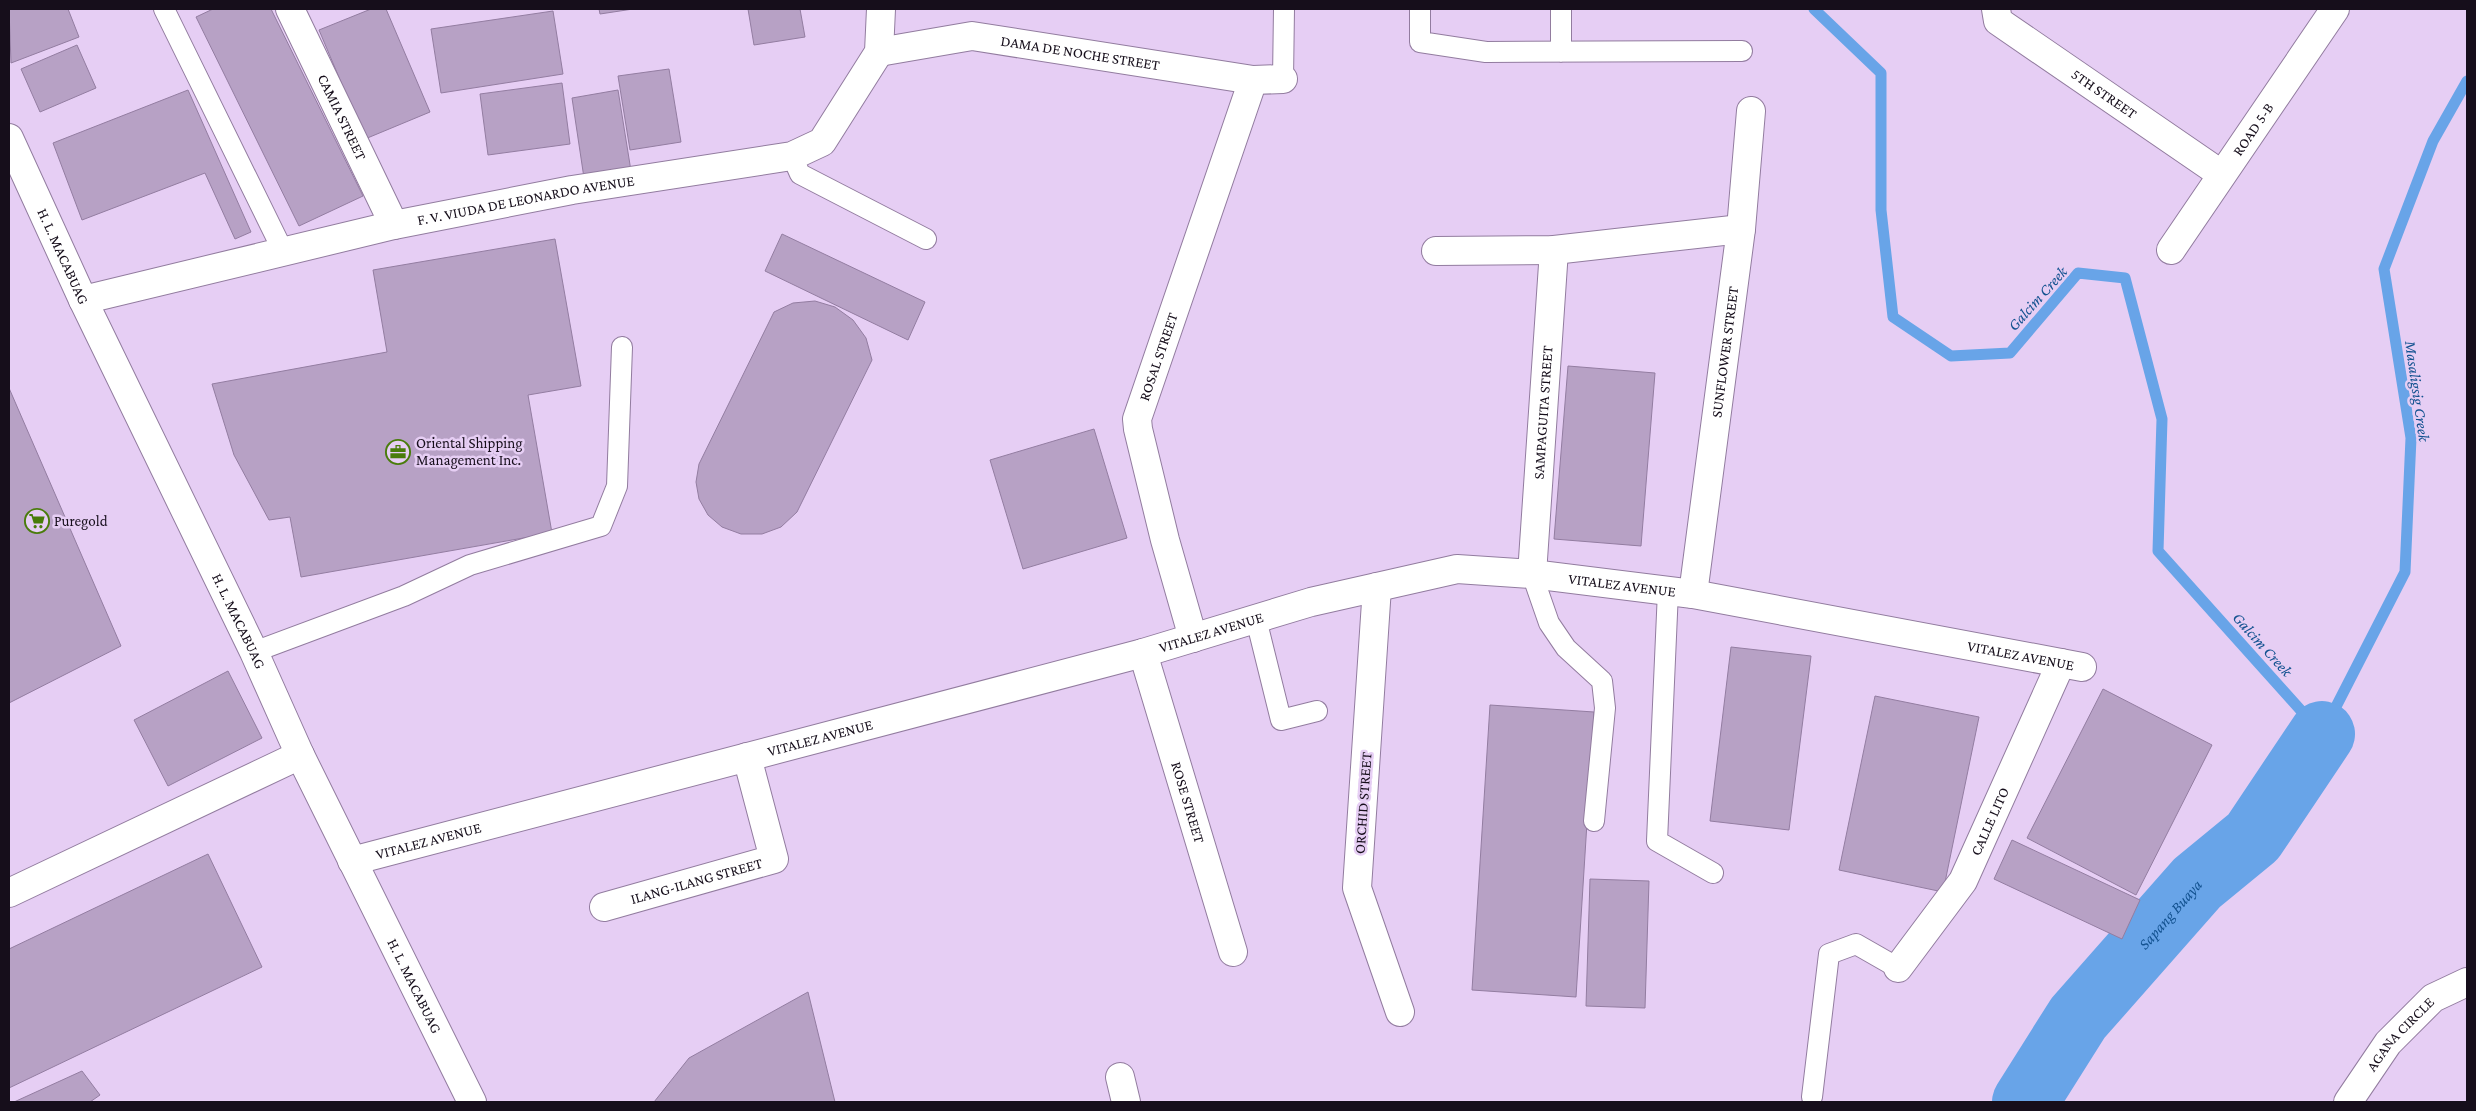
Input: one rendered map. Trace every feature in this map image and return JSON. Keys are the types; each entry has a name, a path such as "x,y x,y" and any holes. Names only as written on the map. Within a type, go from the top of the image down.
{"street":[{"name":"CAMIA STREET","path":"290,9 394,225"},
{"name":"F. V. VIUDA DE LEONARDO AVENUE","path":"83,300 394,225 572,190 792,156 822,142 879,52 881,9"},
{"name":"5TH STREET","path":"1996,9 1998,21 2221,174"},
{"name":"ROAD 5-B","path":"2171,250 2335,9"},
{"name":"DAMA DE NOCHE STREET","path":"879,52 972,36 1253,80 1283,79"},
{"name":"ROSAL STREET","path":"1193,638 1165,540 1137,419 1253,80"},
{"name":"SUNFLOWER STREET","path":"1680,593 1741,228 1751,111"},
{"name":"H. L. MACABUAG","path":"9,138 83,300 254,652 300,755 472,1102"},
{"path":"1436,251 1554,250 1741,228"},
{"name":"SAMPAGUITA STREET","path":"1532,574 1554,250"},
{"name":"VITALEZ AVENUE","path":"352,861 1143,653 1311,602 1457,568 1532,574 1680,593 2072,665"},
{"name":"ORCHID STREET","path":"1377,587 1357,888 1400,1012"},
{"name":"ROSE STREET","path":"1143,653 1233,952"},
{"name":"CALLE LITO","path":"1898,968 1963,881 2072,665"},
{"path":"9,893 300,755"},
{"name":"ILANG-ILANG STREET","path":"604,907 774,859 747,757"},
{"name":"AGANA CIRCLE","path":"2348,1102 2388,1044 2433,998 2467,982"}],"lane":[{"path":"164,9 283,251"},
{"path":"1283,79 1284,9"},
{"path":"1420,9 1420,42 1486,52 1742,51"},
{"path":"1561,52 1562,9"},
{"path":"792,156 800,174 926,239"},
{"path":"254,652 404,596 470,565 601,526 617,486 622,347"},
{"path":"1532,574 1549,623 1566,648 1602,681 1605,708 1594,821"},
{"path":"1680,593 1658,840 1713,873"},
{"path":"1256,619 1281,720 1316,711"},
{"path":"1812,1097 1828,954 1856,944 1898,968"}],"building":[{"path":"9,9 68,9 79,37 11,63"},
{"path":"213,9 271,9 363,196 299,226 196,17"},
{"path":"371,9 386,9 430,112 365,139 319,30"},
{"path":"599,9 633,9 600,14"},
{"path":"748,9 800,9 805,37 754,45"},
{"path":"553,11 563,74 441,93 431,29"},
{"path":"77,45 96,88 40,112 21,69"},
{"path":"669,69 681,142 630,150 618,76"},
{"path":"562,83 570,144 488,155 480,94"},
{"path":"188,90 251,232 235,239 205,173 82,220 53,143"},
{"path":"618,90 631,171 584,178 572,98"},
{"path":"782,234 925,302 908,340 765,271"},
{"path":"555,239 581,386 528,395 552,533 301,577 290,517 269,520 234,455 212,384 387,352 373,270"},
{"path":"815,301 835,307 853,320 866,338 872,360 797,512 781,527 762,534 741,534 722,527 708,515 699,499 696,482 699,464 774,312 793,303"},
{"path":"1568,366 1655,373 1641,546 1554,539"},
{"name":"Puregold","path":"9,388 121,646 9,703"},
{"path":"1094,429 1127,538 1023,569 990,460"},
{"path":"1731,647 1811,656 1789,830 1710,821"},
{"path":"228,671 262,738 168,786 134,720"},
{"path":"2103,689 2212,745 2136,895 2027,838"},
{"path":"1875,696 1979,717 1943,892 1839,870"},
{"path":"1490,705 1594,712 1576,997 1472,990"},
{"path":"2012,840 2140,900 2122,939 1994,879"},
{"path":"208,854 262,967 9,1088 9,949"},
{"path":"1590,879 1649,881 1645,1008 1586,1006"},
{"path":"808,992 835,1102 654,1102 689,1058"},
{"path":"82,1071 100,1095 90,1102 14,1102"}],"waterway":[{"name":"Galcim Creek","path":"1814,9 1881,73 1881,210 1893,317 1951,356 2010,353 2078,273 2125,278 2162,419 2158,551 2322,734 2405,572 2411,438 2384,269 2433,141 2467,81"},
{"name":"Sapang Buaya","path":"2025,1102 2078,1018 2197,883 2253,837 2322,734"}],"place":[{"name":"Oriental Shipping Management Inc.","path":"398,452"},
{"name":"Puregold","path":"37,521"}],"water label":[{"name":"Masaligsig Creek","path":"2418,391"}]}
